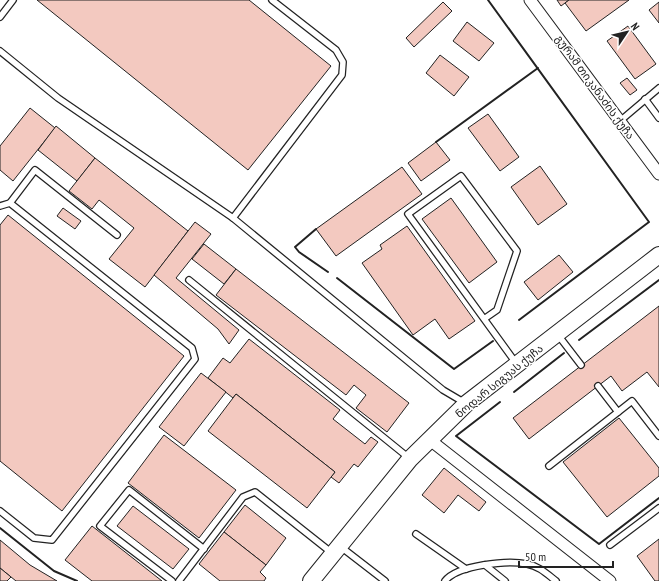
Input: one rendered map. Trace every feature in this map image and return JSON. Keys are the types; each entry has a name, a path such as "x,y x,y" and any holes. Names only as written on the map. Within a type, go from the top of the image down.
{"street":[{"name":"გურამ თიკანაძის ქუჩა","path":"530,0 659,174"},
{"name":"ნოდარ სიგუას ქუჩა","path":"311,581 410,459 467,403 659,255"},
{"path":"430,440 610,581"}],"lane":[{"path":"0,17 13,0"},
{"path":"233,218 342,75 343,62 336,50 272,0"},
{"path":"0,51 58,98 233,218 443,390 467,403"},
{"path":"620,121 659,88"},
{"path":"645,99 659,118"},
{"path":"0,206 10,203 35,170 117,234"},
{"path":"484,319 497,310 517,251 461,176 408,214 517,365"},
{"path":"0,511 34,538 52,540 195,359 192,348 10,203"},
{"path":"189,280 410,459"},
{"path":"557,334 581,365"},
{"path":"598,386 618,412"},
{"path":"549,466 632,401 659,436"},
{"path":"172,581 100,526 129,490 204,549"},
{"path":"179,581 243,497 255,492 336,549 385,581"},
{"path":"610,545 659,508"},
{"path":"416,534 466,569"},
{"path":"445,581 448,576 466,569 485,565 511,563 527,564 541,569 556,581"},
{"path":"485,565 505,581"}],"building":[{"path":"37,0 249,0 331,66 248,170"},
{"path":"557,0 569,0 561,6"},
{"path":"569,0 629,0 586,31 565,3"},
{"path":"443,2 452,11 414,47 406,38"},
{"path":"659,2 659,23 649,10"},
{"path":"467,22 494,43 479,61 453,41"},
{"path":"628,26 656,64 635,79 607,41"},
{"path":"440,55 469,77 454,96 426,73"},
{"path":"627,78 637,90 630,95 620,83"},
{"path":"30,108 55,128 13,181 0,170 0,146"},
{"path":"488,114 519,157 500,171 468,128"},
{"path":"56,126 95,158 77,181 38,150"},
{"path":"436,142 450,160 421,181 408,163"},
{"path":"95,158 188,231 145,287 109,259 134,228 99,200 92,209 69,191"},
{"path":"540,166 567,204 538,225 511,187"},
{"path":"402,167 422,194 336,256 316,229"},
{"path":"451,198 497,262 469,283 422,219"},
{"path":"63,208 81,221 75,229 57,216"},
{"path":"8,215 184,356 62,511 0,461 0,225"},
{"path":"195,222 211,234 176,278 239,330 229,344 218,329 154,275"},
{"path":"407,226 475,321 449,339 435,319 413,335 362,263 382,249 380,245"},
{"path":"204,244 236,269 224,284 192,259"},
{"path":"559,255 573,272 538,300 524,282"},
{"path":"236,269 409,403 387,432 356,408 366,395 354,385 346,395 216,295"},
{"path":"659,306 659,387 647,372 622,391 611,376 529,439 513,418"},
{"path":"249,339 340,410 333,419 365,444 371,437 378,442 358,467 354,464 339,483 331,477 335,472 236,394 233,398 208,378 223,358 230,363"},
{"path":"201,373 226,392 184,446 159,427"},
{"path":"236,394 335,472 307,508 208,431"},
{"path":"619,418 659,468 659,476 607,517 563,462"},
{"path":"164,435 236,490 199,538 128,483"},
{"path":"444,468 486,502 479,511 458,495 444,513 422,495"},
{"path":"245,505 286,538 266,565 224,532"},
{"path":"133,506 189,549 173,569 117,526"},
{"path":"92,526 162,581 92,581 65,560"},
{"path":"224,532 266,565 260,572 266,578 264,581 220,581 199,564"},
{"path":"659,539 659,581 655,581 637,556"},
{"path":"0,540 30,565 57,581 16,581 0,568"},
{"path":"0,568 11,577 7,581 0,581"}],"wall":[{"path":"488,0 649,222 519,320"},
{"path":"436,142 538,68"},
{"path":"316,229 295,247 299,252 328,272"},
{"path":"337,278 454,369 493,341"},
{"path":"579,340 659,280"},
{"path":"514,392 564,353"},
{"path":"500,402 456,436 599,544 659,498"},
{"path":"0,528 54,571 77,581"}]}
